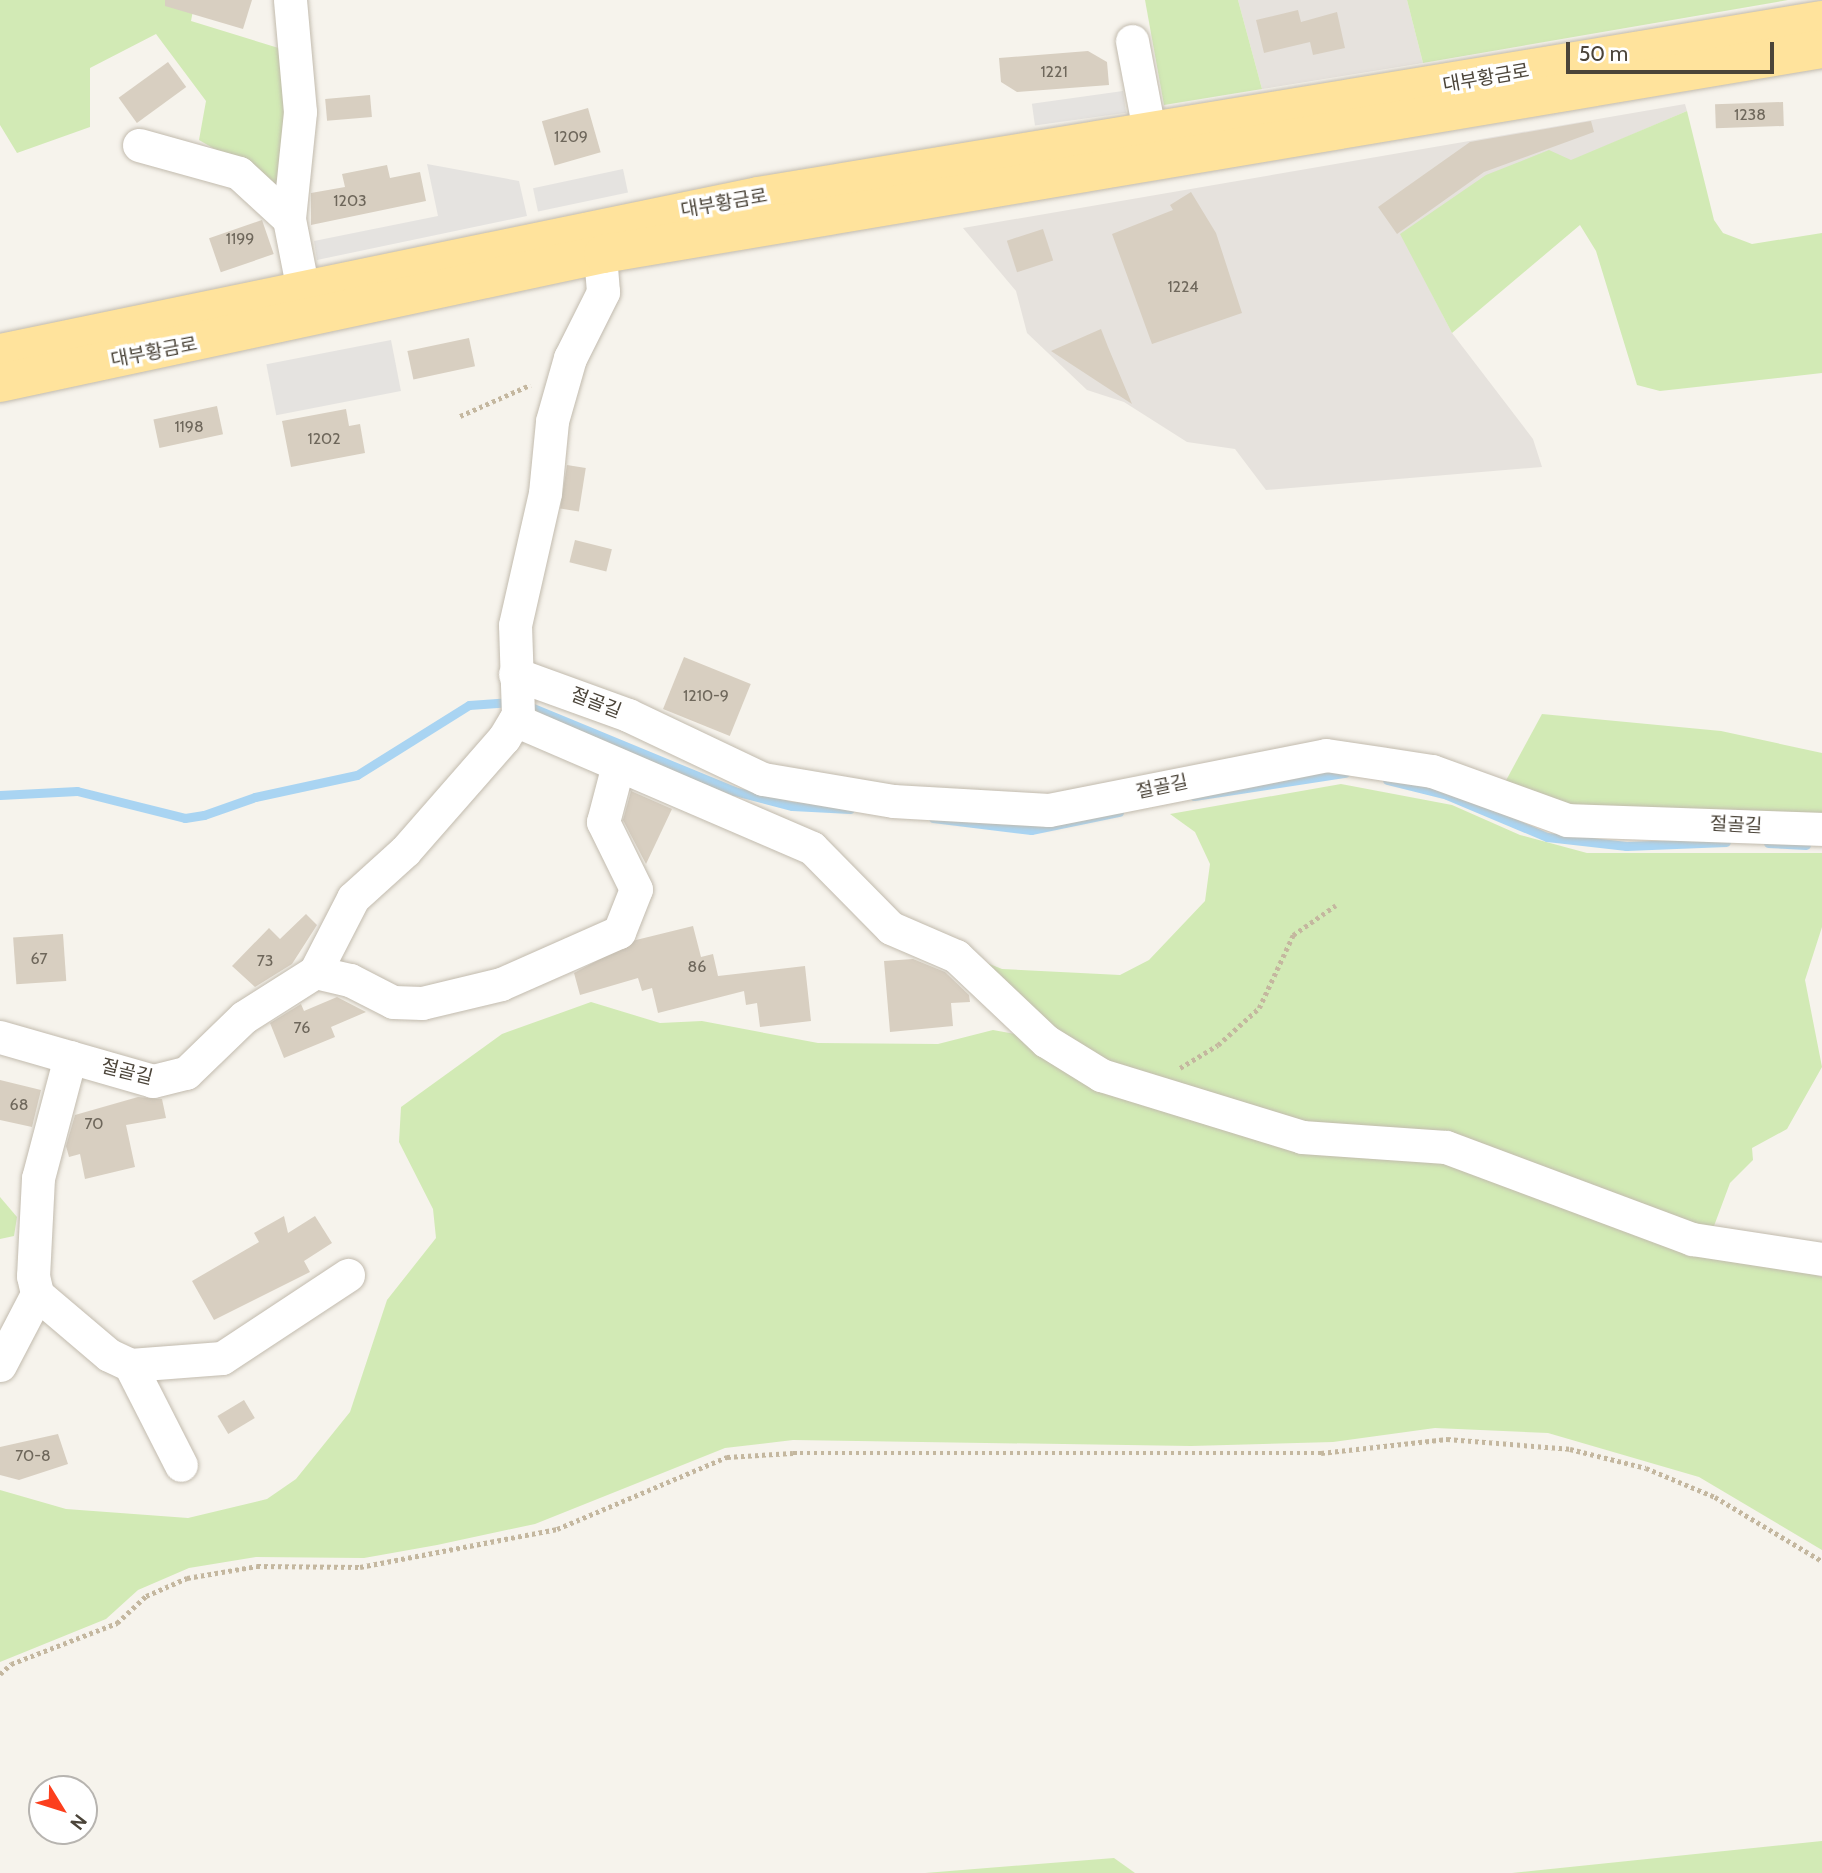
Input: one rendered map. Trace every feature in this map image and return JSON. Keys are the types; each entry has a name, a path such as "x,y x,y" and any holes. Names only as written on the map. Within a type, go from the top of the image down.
{"main road":[{"name":"대부황금로","path":"0,383 305,304 600,240 1152,147 1822,20"},
{"name":"대부황금로","path":"1152,147 1822,49"},
{"name":"대부황금로","path":"0,353 305,304"}],"lane":[{"path":"290,0 300,112 289,219 305,304"},
{"path":"1132,41 1152,147"},
{"path":"139,145 239,173 289,219"},
{"path":"600,240 599,304 570,358 552,421 545,493 517,614 515,720 431,824 353,898 315,972 351,980 393,1002 422,1003 501,984 619,932 636,889 603,822 618,765"},
{"name":"절골길","path":"515,674 628,715 763,779 893,802 1049,810 1326,755 1432,771 1567,820 1822,829"},
{"path":"515,720 812,848 891,928 956,956 1074,1062 1135,1086 1212,1104 1302,1137 1446,1147 1692,1239 1822,1259"},
{"name":"절골길","path":"0,1037 145,1080 177,1078 244,1017 315,972"},
{"path":"0,1365 37,1294 31,1220 70,1056"},
{"path":"130,1365 222,1358 348,1275"},
{"path":"37,1294 130,1365 181,1465"}],"path":[{"path":"460,416 527,387 570,358"},
{"path":"1135,1086 1218,1045 1259,1007 1293,935 1336,905"},
{"path":"0,1674 11,1664 117,1623 146,1596 187,1578 257,1566 360,1567 557,1529 727,1457 793,1453 1321,1453 1447,1439 1570,1449 1646,1468 1715,1497 1822,1561"}],"shaded area":[{"path":"1238,0 1407,0 1423,63 1262,89"},
{"path":"1123,91 1126,113 1035,126 1032,104"},
{"path":"1685,104 1687,111 1401,234 1452,333 1533,439 1542,467 1266,490 1235,449 1187,442 1124,402 1087,390 1027,333 1016,291 963,228"},
{"path":"427,164 519,181 527,216 317,260 314,241 438,216"},
{"path":"623,169 628,192 538,212 533,188"},
{"path":"391,340 401,391 276,415 266,364"}],"green space":[{"path":"0,0 195,0 191,21 285,50 293,97 280,187 199,140 206,101 156,34 90,68 90,127 17,153 0,125"},
{"path":"1145,0 1238,0 1262,89 1164,105"},
{"path":"1407,0 1788,0 1423,63"},
{"path":"1687,111 1714,220 1723,233 1752,244 1822,233 1822,373 1660,391 1637,385 1596,251 1580,225 1452,333 1400,234 1486,175 1549,150 1571,160"},
{"path":"1542,714 1721,731 1822,753 1822,818 1556,808 1503,786"},
{"path":"1341,784 1452,805 1520,835 1587,853 1822,853 1822,927 1805,980 1822,1067 1787,1129 1752,1148 1753,1160 1730,1183 1711,1234 1634,1208 1309,1129 1083,1057 977,959 1002,969 1120,975 1149,960 1205,901 1210,864 1195,832 1170,814"},
{"path":"591,1002 660,1023 702,1021 818,1043 938,1044 993,1030 1015,1034 1072,1075 1431,1153 1822,1277 1822,1550 1699,1477 1548,1433 1435,1428 1333,1442 1191,1446 793,1440 725,1448 535,1524 437,1545 364,1558 256,1557 189,1568 138,1590 106,1619 0,1662 0,1490 66,1509 188,1518 267,1499 296,1479 350,1412 387,1300 436,1238 433,1209 399,1142 401,1107 502,1034"},
{"path":"0,1197 17,1217 14,1236 0,1239"},
{"path":"1822,1841 1822,1873 1512,1873"},
{"path":"1114,1858 1135,1873 925,1873"}],"building":[{"path":"165,0 252,0 243,29 165,6"},
{"path":"1298,10 1301,22 1337,12 1345,48 1313,55 1310,42 1264,53 1256,20"},
{"path":"1088,51 1107,62 1109,85 1017,92 1001,82 999,58"},
{"path":"168,62 186,87 137,123 119,98"},
{"path":"370,95 372,117 327,121 325,99"},
{"path":"1783,102 1784,126 1716,128 1715,104"},
{"path":"588,108 601,152 555,165 542,121"},
{"path":"1591,121 1594,132 1484,172 1397,234 1378,207 1470,142"},
{"path":"387,165 390,178 420,172 426,201 311,225 311,193 345,187 342,174"},
{"path":"1191,192 1216,233 1242,313 1152,344 1112,234 1173,210 1170,205"},
{"path":"262,220 274,254 221,272 209,238"},
{"path":"1043,229 1053,260 1017,272 1007,241"},
{"path":"1101,329 1108,347 1132,404 1051,351"},
{"path":"469,338 475,366 413,379 407,351"},
{"path":"217,406 223,434 159,448 153,420"},
{"path":"346,409 349,426 360,424 365,453 291,467 282,421"},
{"path":"567,465 586,468 579,511 560,508"},
{"path":"575,540 612,549 606,572 569,562"},
{"path":"684,657 751,684 730,736 663,709"},
{"path":"631,791 672,809 646,864 623,820"},
{"path":"306,914 317,925 292,964 255,987 232,966 269,928 280,939"},
{"path":"693,926 701,957 713,954 718,976 805,966 811,1021 760,1027 757,1003 746,1005 744,991 658,1013 652,988 642,991 638,978 580,995 574,973 636,940"},
{"path":"63,934 66,981 16,984 13,937"},
{"path":"913,959 945,972 969,995 970,1002 951,1003 953,1026 890,1032 884,961"},
{"path":"337,997 366,1012 331,1027 335,1037 284,1058 270,1023 301,1004 304,1011"},
{"path":"0,1080 41,1090 32,1127 0,1120"},
{"path":"138,1097 162,1099 166,1118 126,1125 135,1167 85,1179 80,1154 69,1157 66,1146 75,1115"},
{"path":"284,1216 288,1233 315,1216 332,1243 304,1261 310,1272 214,1320 192,1281 259,1242 254,1233"},
{"path":"244,1400 255,1418 228,1434 217,1416"},
{"path":"58,1434 68,1464 19,1480 0,1475 0,1447"}],"waterway":[{"path":"0,795 77,791 185,818 204,815 255,797 357,775 469,705 508,702"},
{"path":"528,706 734,791 792,806 850,809"},
{"path":"1194,796 1345,773"},
{"path":"1387,780 1447,795 1547,837 1626,846 1726,842"},
{"path":"933,818 1031,830 1119,812"},
{"path":"1768,843 1806,845"}]}
